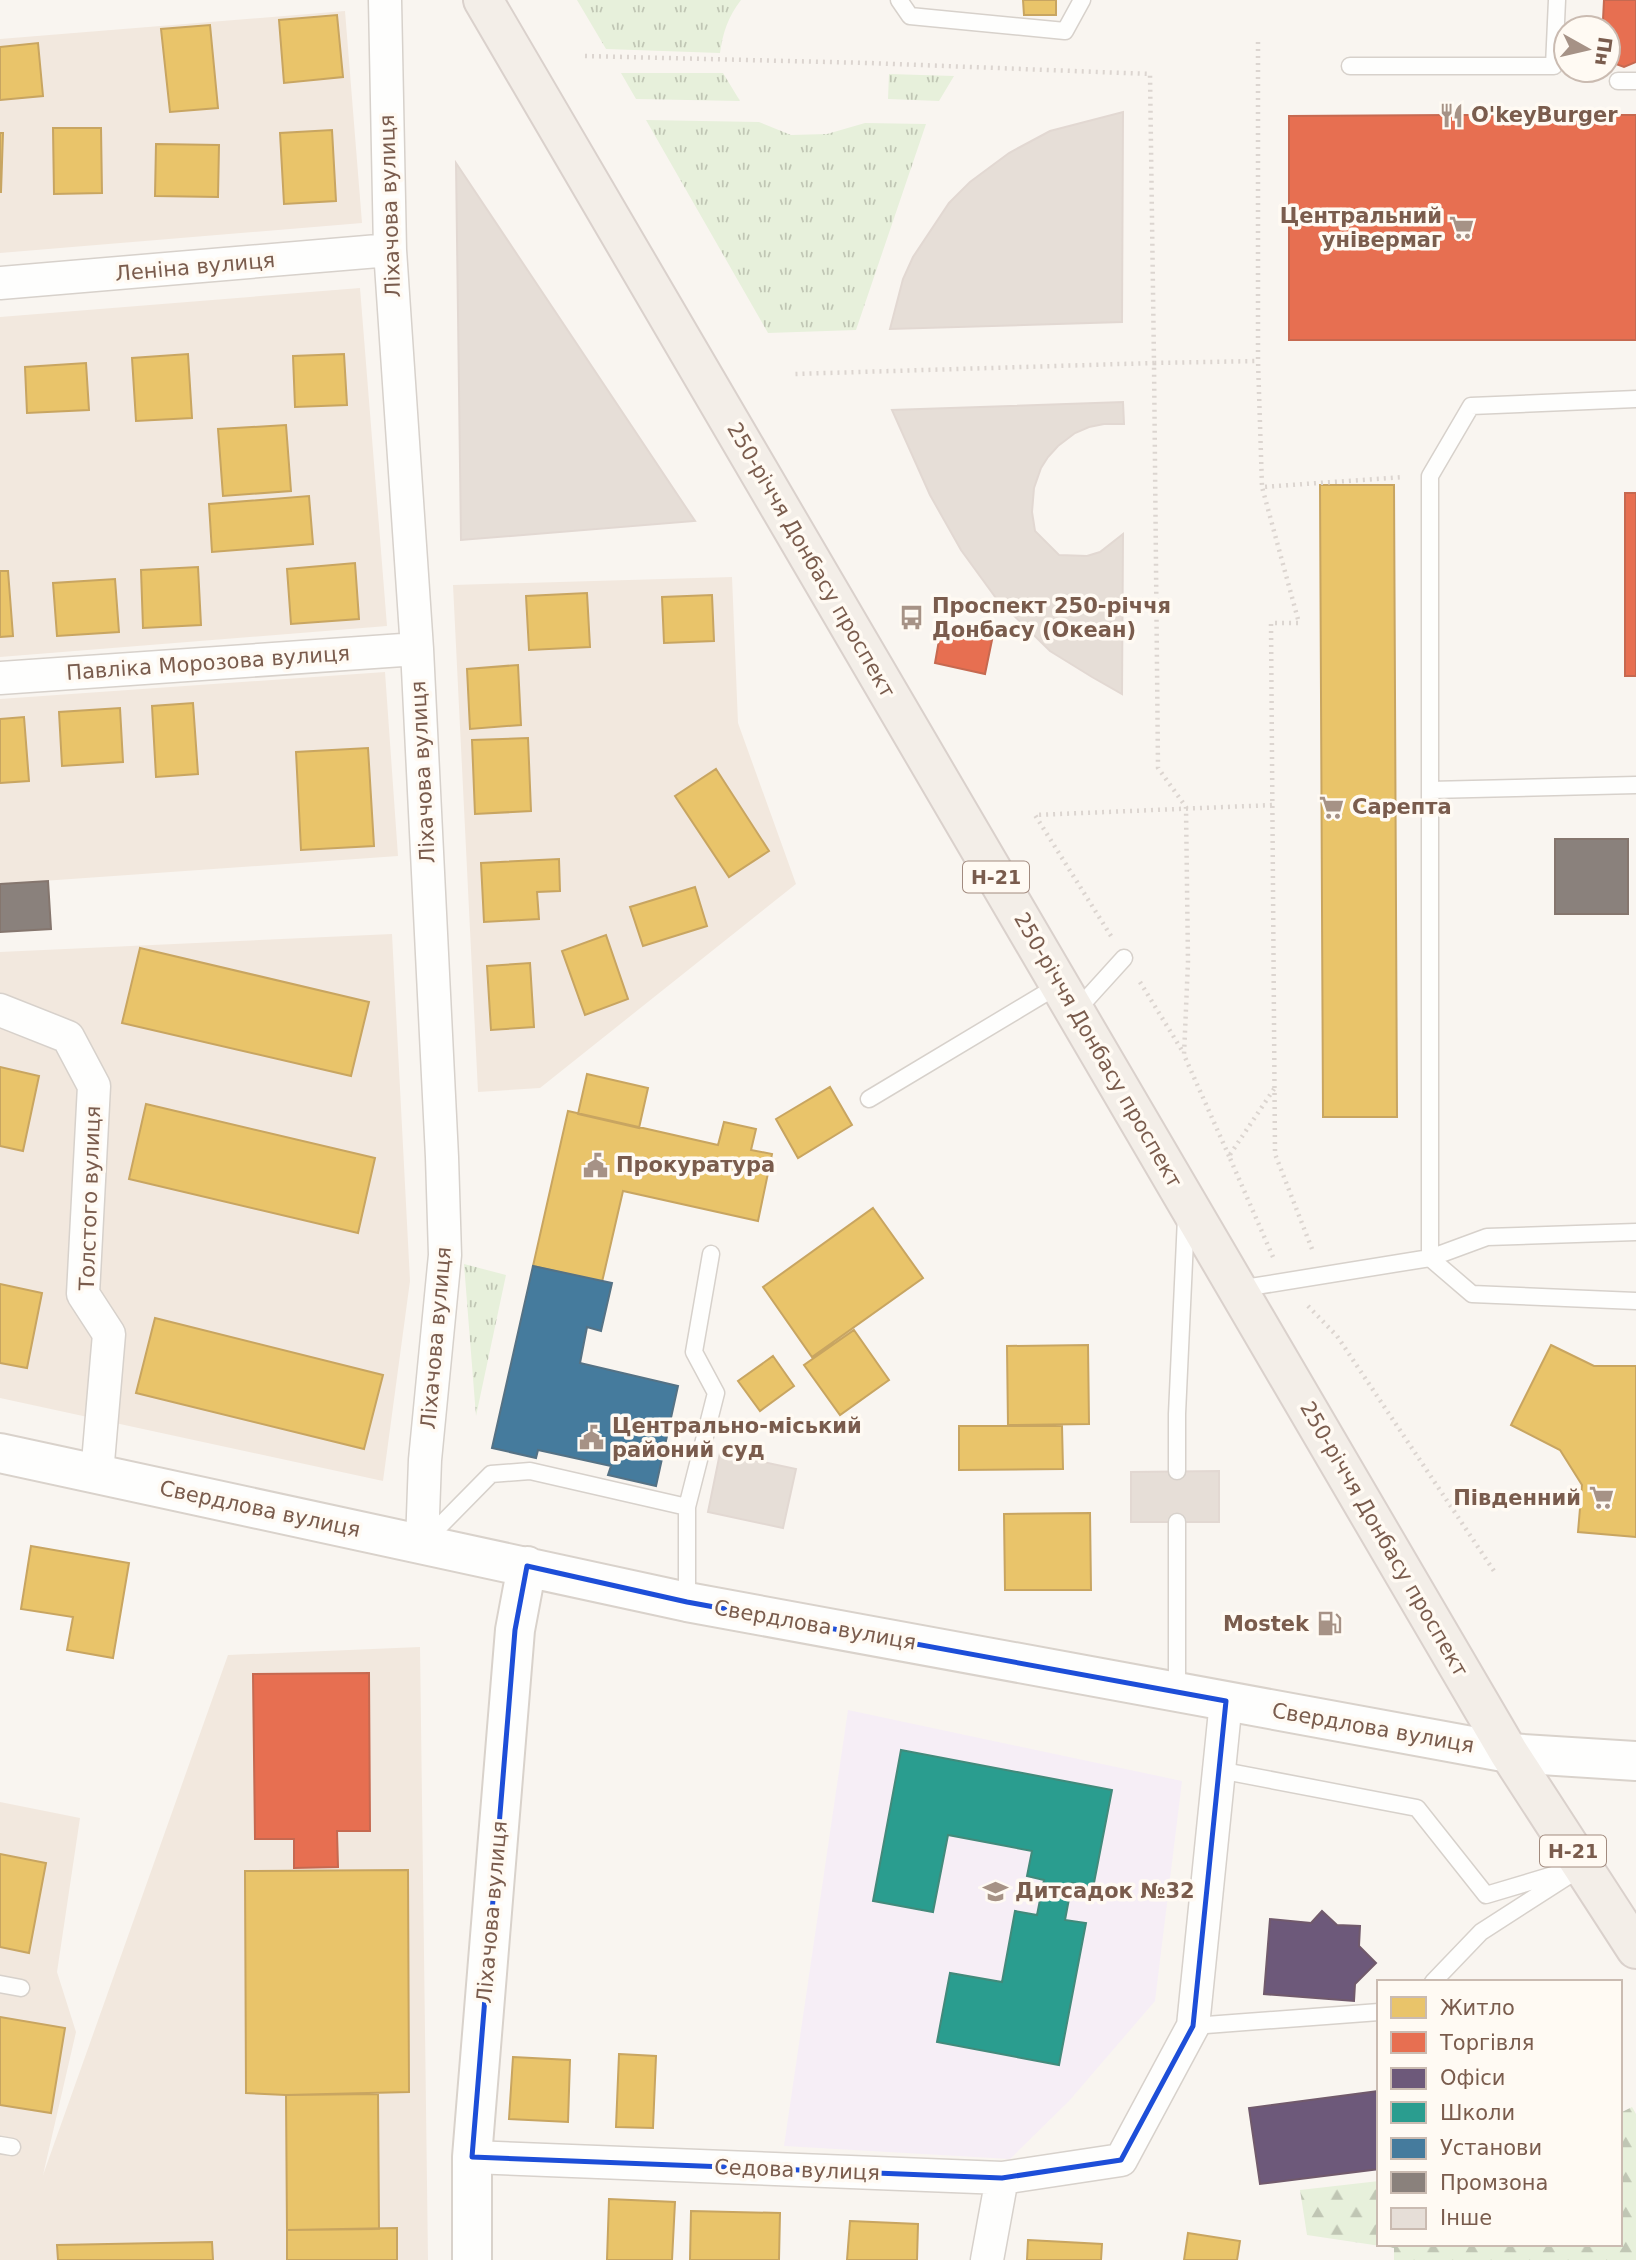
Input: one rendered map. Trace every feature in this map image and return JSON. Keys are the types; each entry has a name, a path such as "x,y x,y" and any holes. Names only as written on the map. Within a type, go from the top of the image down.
{"main road":[{"name":"250-річчя Донбасу проспект","path":"483,0 1509,1753 1636,1949"}],"street":[{"name":"Ліхачова вулиця","path":"384,0 390,250 417,649 445,1255 425,1460 422,1543"},
{"name":"Леніна вулиця","path":"0,283 390,250"},
{"name":"Павліка Морозова вулиця","path":"0,678 417,649"},
{"name":"Толстого вулиця","path":"0,1010 68,1037 94,1086 83,1294 109,1334 97,1474"},
{"name":"Свердлова вулиця","path":"0,1453 687,1602 1509,1753 1636,1762"},
{"name":"Ліхачова вулиця","path":"472,2260 472,2157 515,1630 527,1566"},
{"path":"1193,2026 1226,1701"},
{"name":"Седова вулиця","path":"472,2157 1002,2178 1121,2160 1193,2026"},
{"path":"987,2260 1002,2178"}],"lane":[{"path":"899,0 910,16 1065,31 1082,0"},
{"path":"1350,66 1554,66 1557,0"},
{"path":"1636,399 1471,406 1430,475 1430,1258 1472,1294 1636,1301"},
{"path":"1430,790 1636,785"},
{"path":"869,1099 1067,998 1125,958"},
{"path":"1177,1471 1177,1414 1187,1202"},
{"path":"1238,1289 1430,1258 1487,1237 1636,1232"},
{"path":"687,1602 687,1507 716,1393 694,1352 711,1254"},
{"path":"422,1543 491,1474 530,1471 687,1507"},
{"path":"1177,1522 1177,1692"},
{"path":"1219,1770 1417,1808 1486,1895 1583,1866"},
{"path":"1435,1980 1481,1932 1583,1866"},
{"path":"0,1984 21,1988"},
{"path":"1193,2026 1377,2012"}],"path":[{"path":"1258,42 1258,361 1262,487 1299,623 1272,623 1275,1154 1322,1276"},
{"path":"585,56 1150,74 1158,768 1186,807 1188,962 1184,1055"},
{"path":"794,374 1258,361"},
{"path":"1262,487 1430,475"},
{"path":"1273,805 1035,815 1184,1055 1284,1281 1337,1336 1496,1574"},
{"path":"1228,1156 1275,1089"}],"highlighted area":[{"path":"527,1566 687,1602 1226,1701 1193,2026 1121,2160 1002,2178 472,2157 515,1630"}],"shaded area":[{"path":"345,11 362,223 0,253 0,39"},
{"path":"360,288 387,626 0,657 0,317"},
{"path":"732,577 738,723 796,884 540,1088 478,1092 453,585"},
{"path":"385,672 398,856 0,884 0,699"},
{"path":"392,934 410,1281 383,1481 0,1398 0,952"},
{"path":"420,1647 428,2260 0,2260 0,1802 80,1818 57,1972 76,2032 43,2175 228,1655"},
{"name":"Дитсадок №32","path":"848,1710 1182,1781 1155,2001 1069,2101 1010,2159 784,2146"}],"green space":[{"path":"577,0 741,0 727,25 720,53 606,49"},
{"path":"621,73 723,73 740,101 636,99"},
{"path":"889,74 954,76 939,101 888,99"},
{"path":"646,120 759,122 791,135 827,134 865,123 926,124 856,330 768,333"},
{"path":"464,1264 506,1275 476,1416"},
{"path":"1632,2107 1636,2114 1636,2260 1394,2260 1394,2248 1381,2246 1622,2246 1622,2112"},
{"path":"1377,2181 1377,2245 1307,2235 1300,2190"}],"building: Житло":[{"path":"1023,0 1056,0 1056,15 1024,15"},
{"path":"337,15 343,77 284,83 279,20"},
{"path":"210,25 218,108 170,112 161,29"},
{"path":"38,43 43,96 0,100 0,47"},
{"path":"53,128 101,128 102,193 54,194"},
{"path":"332,130 336,201 284,204 280,133"},
{"path":"0,133 3,133 1,192 0,192"},
{"path":"156,144 219,145 218,197 155,196"},
{"path":"188,354 192,418 136,421 132,358"},
{"path":"344,354 347,405 295,407 293,356"},
{"path":"86,363 89,410 27,413 25,367"},
{"path":"286,425 291,491 223,496 218,429"},
{"path":"1320,485 1394,485 1397,1117 1323,1117"},
{"path":"309,496 313,544 212,552 209,504"},
{"path":"355,563 359,619 291,624 287,569"},
{"path":"198,567 201,625 143,628 141,570"},
{"path":"0,571 8,571 13,636 0,637"},
{"path":"115,579 119,632 57,636 53,583"},
{"path":"587,593 590,647 529,650 526,596"},
{"path":"712,595 714,641 664,643 662,597"},
{"path":"518,665 521,725 470,729 467,669"},
{"path":"193,703 198,774 156,777 152,706"},
{"path":"120,708 123,762 62,766 59,712"},
{"path":"24,717 29,781 0,783 0,719"},
{"path":"528,738 531,811 475,814 472,740"},
{"path":"368,748 374,846 301,850 296,752"},
{"path":"716,769 769,851 729,877 675,796"},
{"path":"559,859 560,891 537,892 539,919 484,922 481,863"},
{"path":"695,887 707,926 643,946 630,907"},
{"path":"606,935 628,999 585,1015 562,951"},
{"path":"140,948 369,1002 351,1076 122,1023"},
{"path":"530,963 534,1027 491,1030 487,966"},
{"path":"0,1067 39,1076 23,1151 0,1146"},
{"path":"587,1074 648,1088 639,1128 578,1114"},
{"path":"830,1087 852,1125 798,1158 776,1119"},
{"path":"146,1104 375,1158 358,1233 129,1179"},
{"path":"568,1111 718,1145 724,1122 756,1129 751,1150 772,1154 758,1221 623,1191 602,1282 533,1266"},
{"path":"873,1208 923,1278 812,1357 763,1287"},
{"path":"0,1284 42,1293 27,1368 0,1363"},
{"path":"155,1318 383,1375 364,1449 136,1393"},
{"path":"854,1330 889,1380 840,1415 804,1365"},
{"path":"1088,1345 1089,1424 1008,1425 1007,1346"},
{"path":"1551,1345 1594,1366 1636,1366 1636,1537 1578,1532 1582,1485 1560,1450 1511,1425"},
{"path":"773,1356 794,1386 760,1411 738,1381"},
{"path":"959,1426 1062,1426 1063,1469 959,1470"},
{"path":"1090,1513 1091,1590 1005,1590 1004,1514"},
{"path":"31,1546 129,1563 113,1658 67,1650 73,1617 21,1609"},
{"path":"0,1854 46,1863 29,1953 0,1947"},
{"path":"408,1870 409,2092 286,2095 246,2093 245,1871"},
{"path":"0,2017 65,2028 51,2113 0,2105"},
{"path":"619,2054 656,2056 653,2128 616,2127"},
{"path":"513,2057 570,2060 568,2122 509,2119"},
{"path":"378,2094 379,2229 287,2230 286,2095"},
{"path":"609,2199 675,2202 672,2260 607,2260"},
{"path":"691,2211 780,2213 779,2260 690,2260"},
{"path":"850,2221 918,2224 917,2260 847,2260"},
{"path":"397,2228 397,2260 287,2260 287,2230"},
{"path":"1188,2233 1240,2241 1237,2260 1184,2260"},
{"path":"1028,2240 1102,2244 1101,2260 1027,2260"},
{"path":"212,2242 213,2260 58,2260 57,2245"}],"building: Торгівля":[{"path":"1604,0 1636,0 1636,62 1622,66 1622,14 1603,14"},
{"name":"Центральний універмаг","path":"1636,115 1636,340 1289,340 1289,116"},
{"path":"1625,493 1636,493 1636,676 1625,676"},
{"path":"941,629 992,640 985,674 935,663"},
{"path":"369,1673 370,1831 337,1831 338,1867 294,1868 294,1839 255,1839 253,1674"}],"building: Офіси":[{"path":"1322,1911 1337,1925 1360,1926 1359,1946 1376,1963 1355,1984 1354,2001 1264,1994 1270,1919 1311,1923"},
{"path":"1377,2091 1377,2169 1260,2184 1249,2108"}],"building: Школи":[{"path":"901,1750 1112,1790 1093,1888 1072,1883 1065,1920 1086,1923 1059,2065 937,2042 950,1973 1002,1982 1015,1911 1037,1915 1044,1880 1027,1876 1032,1851 948,1835 933,1912 873,1901"}],"building: Установи":[{"path":"533,1266 612,1283 601,1331 587,1327 580,1363 678,1386 656,1486 608,1475 611,1466 538,1450 536,1458 492,1448"}],"building: Промзона":[{"path":"1555,839 1628,839 1628,914 1555,914"},
{"path":"48,881 51,929 0,932 0,884"}],"building: Інше":[{"path":"1123,112 1122,322 890,329 903,279 913,257 949,203 970,182 1009,153 1050,131"},
{"path":"456,163 695,521 461,540"},
{"path":"1123,402 1124,424 1104,424 1075,433 1048,457 1034,488 1032,512 1035,531 1059,555 1087,556 1100,552 1123,534 1122,694 1050,651 996,598 961,550 930,495 892,410"},
{"path":"720,1453 796,1469 783,1528 708,1512"},
{"path":"1219,1471 1219,1522 1131,1522 1131,1472"}],"place":[{"name":"O'keyBurger","path":"1451,115"},
{"name":"Центральний універмаг","path":"1462,228"},
{"name":"Проспект 250-річчя Донбасу (Океан)","path":"912,618"},
{"name":"Сарепта","path":"1332,807"},
{"name":"Прокуратура","path":"596,1165"},
{"name":"Центрально-міський районий суд","path":"592,1438"},
{"name":"Південний","path":"1601,1498"},
{"name":"Mostek","path":"1329,1624"},
{"name":"Дитсадок №32","path":"995,1891"}]}
